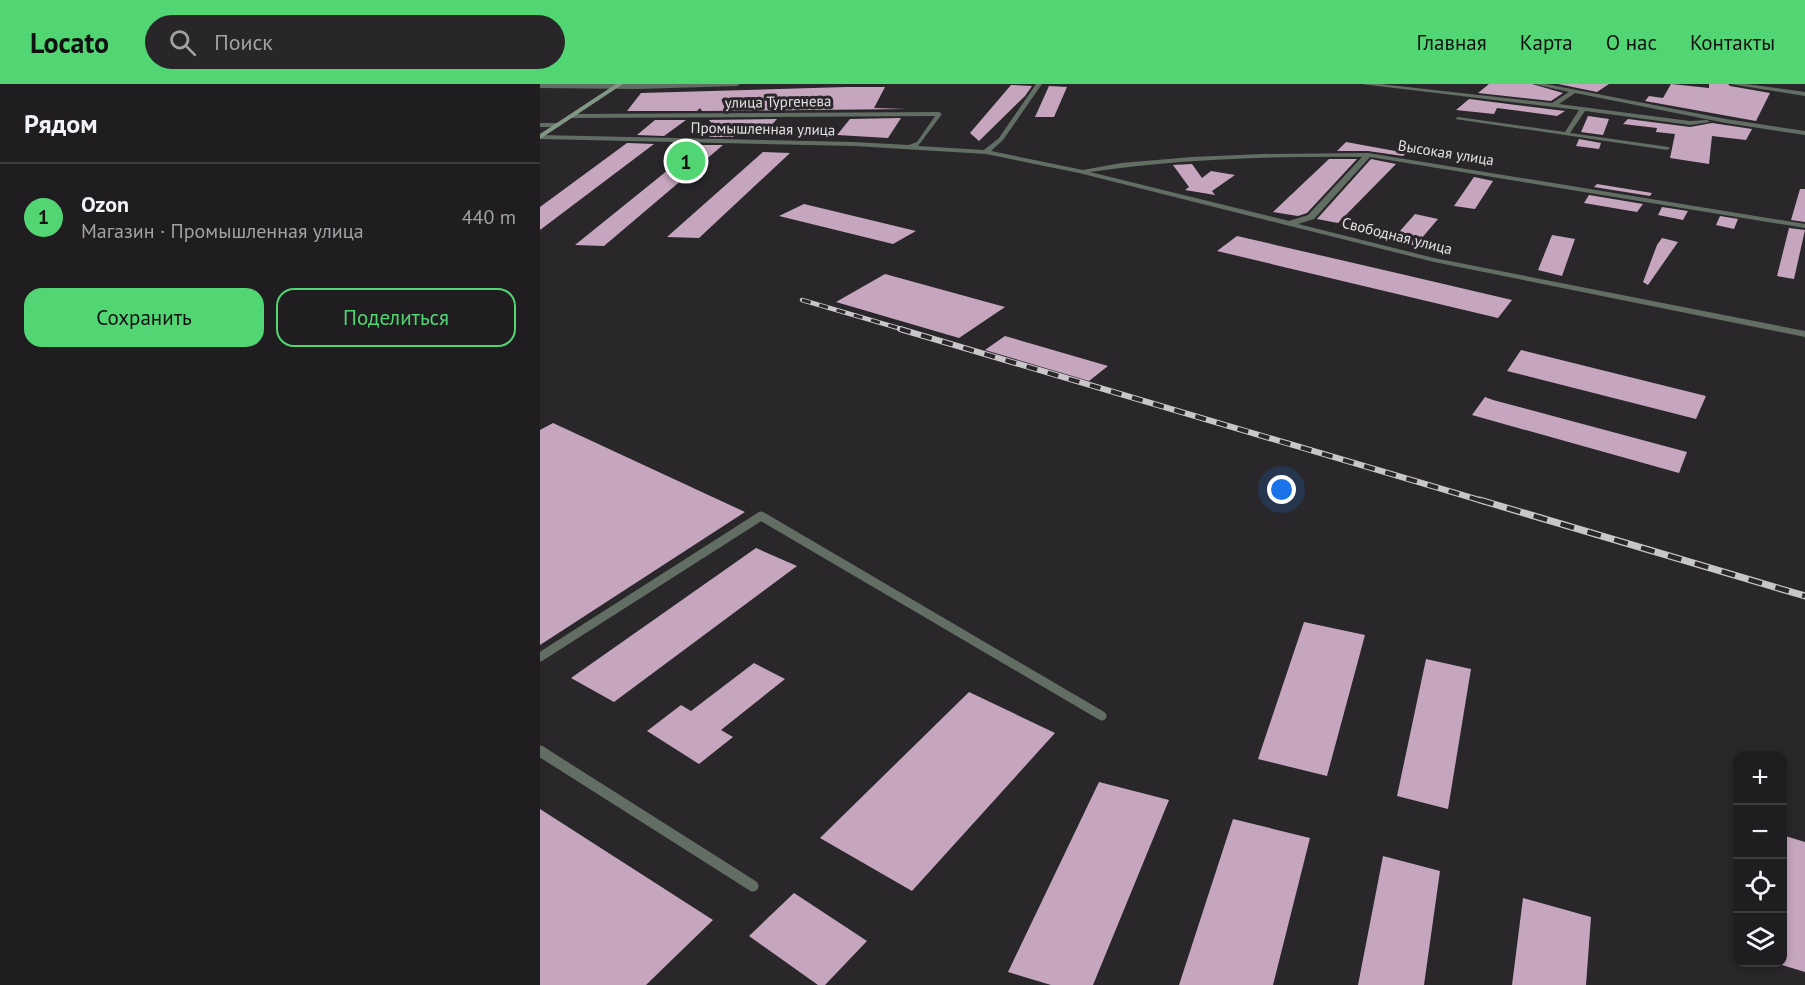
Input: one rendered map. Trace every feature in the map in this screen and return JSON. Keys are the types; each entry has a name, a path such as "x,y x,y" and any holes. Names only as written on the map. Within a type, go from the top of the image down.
{"main road":[{"path":"540,137 618,85"}],"street":[{"path":"540,86 737,84"},
{"path":"986,152 1008,130 1039,84"},
{"path":"1364,84 1690,123 1726,121"},
{"path":"1537,84 1805,134"},
{"path":"1733,84 1805,94"},
{"path":"1553,105 1574,91"},
{"path":"1567,132 1583,109"},
{"name":"улица Тургенева","path":"573,116 939,114 919,143 911,147"},
{"path":"1458,119 1567,132 1667,148"},
{"path":"540,125 558,125"},
{"name":"Промышленная улица","path":"540,137 911,147 986,152"},
{"name":"Свободная улица","path":"986,152 1079,171 1434,260 1805,334"},
{"name":"Высокая улица","path":"1079,171 1130,164 1300,154 1368,155 1805,226"},
{"path":"1291,223 1311,217 1368,155"}],"lane":[{"path":"540,657 761,516 1102,716"},
{"path":"540,751 753,886"}],"building":[{"path":"1489,84 1532,84 1563,93 1551,101 1478,93"},
{"path":"1558,84 1609,84 1597,92"},
{"path":"1671,84 1709,88 1709,84 1728,84 1770,93 1756,121 1645,101 1649,96 1663,98"},
{"path":"1011,85 1032,86 1025,96 979,141 970,133"},
{"path":"1049,86 1067,87 1054,117 1035,117"},
{"path":"885,87 874,108 907,109 702,111 700,108 697,111 627,111 641,93"},
{"path":"1469,99 1565,111 1557,116 1497,108 1494,114 1456,110"},
{"path":"1588,116 1609,119 1603,135 1581,132"},
{"path":"901,118 888,138 837,135 850,119"},
{"path":"777,119 767,130 741,130 733,137 709,137 717,130 709,120"},
{"path":"1628,119 1690,127 1712,123 1752,129 1746,140 1712,136 1709,164 1670,158 1675,134 1656,132 1657,128 1623,124"},
{"path":"655,120 686,120 664,136 637,135"},
{"path":"1579,139 1601,143 1599,149 1576,146"},
{"path":"1346,142 1406,153 1403,156 1368,151 1337,151"},
{"path":"627,143 654,144 540,230 540,207"},
{"path":"699,145 723,145 604,246 575,245"},
{"path":"763,152 790,153 699,238 667,237"},
{"path":"1329,159 1357,159 1307,213 1298,216 1273,212"},
{"path":"1371,159 1396,164 1338,223 1317,219"},
{"path":"1192,164 1202,178 1211,171 1235,175 1212,191 1215,195 1185,190 1189,187 1173,165"},
{"path":"1474,177 1493,181 1475,209 1454,206"},
{"path":"1597,184 1652,193 1650,196 1594,187"},
{"path":"1800,189 1805,189 1805,222 1791,220"},
{"path":"1589,195 1643,204 1637,212 1584,203"},
{"path":"804,204 916,231 893,244 779,216"},
{"path":"1662,207 1688,211 1683,220 1658,215"},
{"path":"1415,214 1438,219 1415,246 1392,240"},
{"path":"1720,216 1738,219 1734,229 1716,225"},
{"path":"1789,228 1805,230 1794,279 1777,276"},
{"path":"1552,235 1575,239 1562,276 1538,270"},
{"path":"1237,236 1512,300 1498,318 1217,251"},
{"path":"1662,238 1678,242 1648,285 1643,282 1657,245"},
{"path":"885,274 1005,307 959,338 836,302"},
{"path":"1005,336 1108,366 1089,381 985,350"},
{"path":"1521,350 1706,396 1696,419 1507,371"},
{"path":"1485,397 1687,452 1679,473 1472,415"},
{"path":"553,423 745,512 540,645 540,430"},
{"path":"756,548 797,566 614,702 571,678"},
{"path":"1304,622 1365,635 1327,776 1258,759"},
{"path":"1426,659 1471,669 1448,809 1397,796"},
{"path":"754,663 785,679 721,730 733,737 699,764 647,731 681,705 691,711"},
{"path":"969,692 1055,733 912,891 820,838"},
{"path":"1099,782 1169,800 1093,985 1051,985 1008,972"},
{"path":"540,809 713,920 646,985 540,985"},
{"path":"1233,819 1310,838 1273,985 1179,985"},
{"path":"1787,837 1805,842 1805,972 1787,967"},
{"path":"1383,856 1440,871 1424,985 1358,985"},
{"path":"794,893 867,941 825,985 818,985 749,936"},
{"path":"1523,898 1591,917 1586,985 1512,985"}],"railway":[{"path":"802,300 905,330"},
{"path":"900,329 1486,502"},
{"path":"1480,500 1805,596"}],"place":[{"name":"Ozon","path":"686,161"}]}
